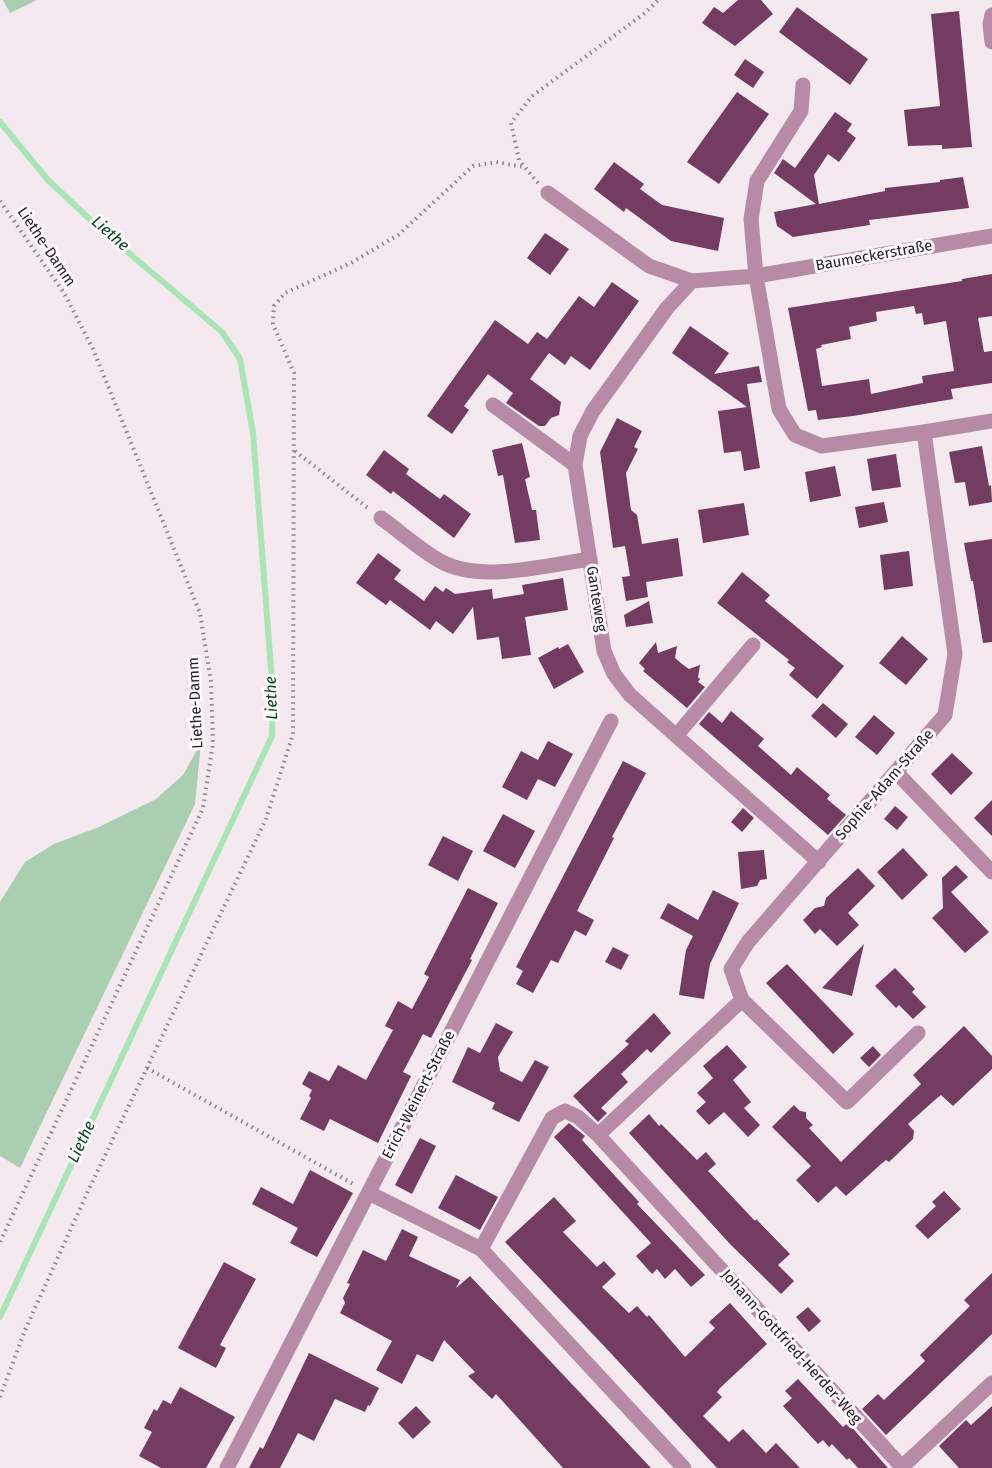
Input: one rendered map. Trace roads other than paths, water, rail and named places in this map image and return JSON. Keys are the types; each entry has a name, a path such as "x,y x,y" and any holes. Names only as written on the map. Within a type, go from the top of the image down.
{"street":[{"path":"992,15 990,24 992,42"},
{"path":"803,85 801,111 757,181 751,219 756,276 779,409 795,435 822,446 992,421"},
{"name":"Baumeckerstraße","path":"548,193 649,266 692,281 756,276 992,236"},
{"name":"Ganteweg","path":"692,281 666,308 593,411 580,436 575,465 604,651 614,674 630,695 819,862"},
{"path":"493,405 575,465"},
{"name":"Sophie-Adam-Straße","path":"742,1000 731,969 748,942 945,715 955,654 924,432"},
{"path":"381,518 442,562 469,571 495,572 590,559"},
{"path":"676,736 753,645"},
{"name":"Erich-Weinert-Straße","path":"227,1468 611,721"},
{"path":"897,773 992,872"},
{"path":"481,1249 552,1118 565,1111 578,1117 598,1136 742,1000 847,1102 918,1033"},
{"name":"Johann-Gottfried-Herder-Weg","path":"598,1136 902,1467 992,1383"},
{"path":"369,1193 481,1249 684,1468"}],"waterway":[{"name":"Liethe","path":"0,122 48,180 97,226 222,332 240,359 253,433 273,695 272,736 0,1317"}]}
